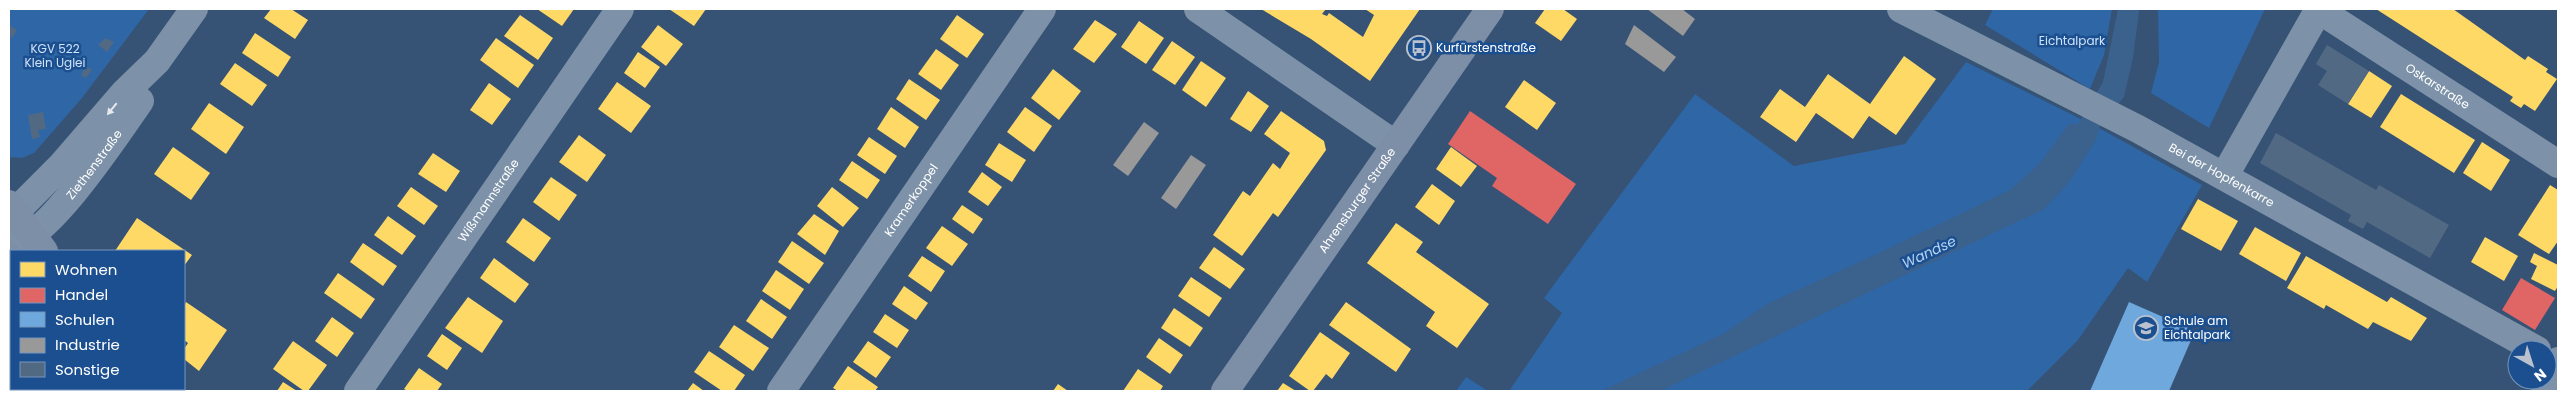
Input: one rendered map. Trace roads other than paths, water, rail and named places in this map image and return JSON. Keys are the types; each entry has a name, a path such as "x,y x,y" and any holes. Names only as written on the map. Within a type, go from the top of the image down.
{"main road":[{"name":"Ahrensburger Straße","path":"1225,391 1490,9"},
{"path":"11,211 28,244"}],"street":[{"name":"Ziethenstraße","path":"11,211 62,166 125,92 157,61 194,9"},
{"name":"Wißmannstraße","path":"358,391 620,9"},
{"name":"Kramerkoppel","path":"781,391 1042,9"},
{"path":"1198,9 1396,145"},
{"name":"Bei der Hopfenkarre","path":"1901,9 2077,97 2225,175 2519,340"},
{"name":"Oskarstraße","path":"2225,175 2319,9 2558,164"},
{"name":"Ziethenstraße","path":"28,244 93,168 146,92 157,61"},
{"path":"2545,391 2558,361"}],"water":[{"name":"Wandse","path":"2118,9 2139,9 2133,58 2124,97 2099,128 2097,138 2070,181 2044,209 1660,391 1601,391 1723,334 1769,303 2010,190 2040,163 2069,124 2078,124 2103,82"}],"place":[{"name":"Kurfürstenstraße","path":"1419,48"},
{"name":"Schule am Eichtalpark","path":"2146,328"}],"park label":[{"name":"Eichtalpark","path":"2072,41"},
{"name":"KGV 522 Klein Uglei","path":"55,56"}]}
